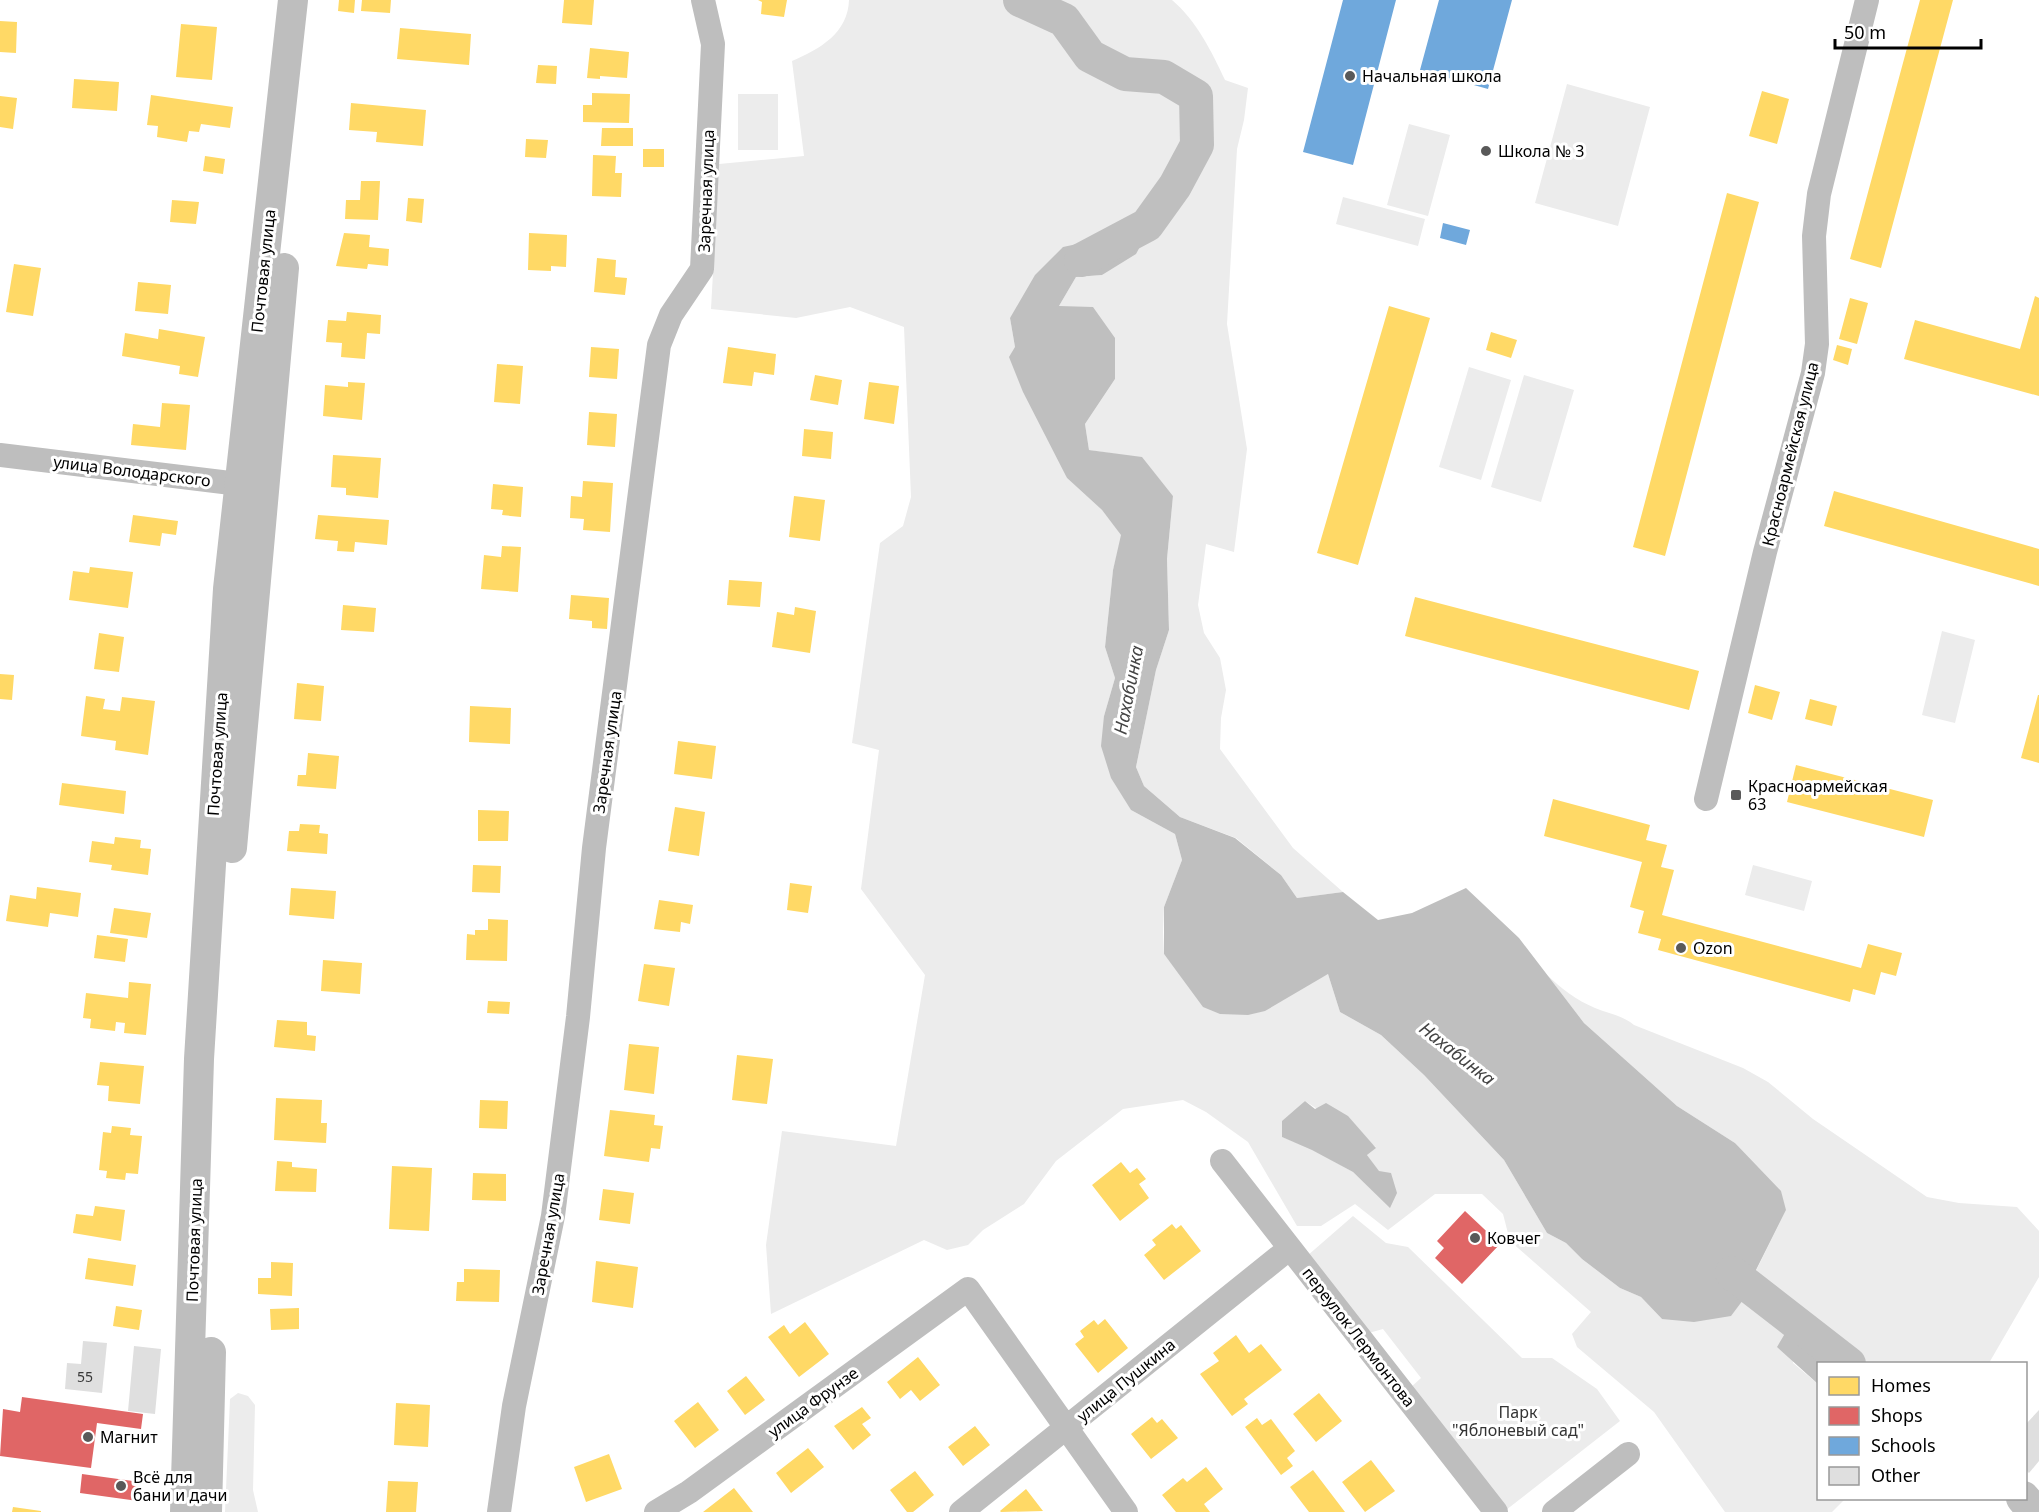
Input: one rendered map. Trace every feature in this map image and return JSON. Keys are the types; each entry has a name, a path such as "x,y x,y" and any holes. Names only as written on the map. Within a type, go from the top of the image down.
{"main road":[{"name":"Почтовая улица","path":"207,1512 225,960 252,486 293,0"},
{"name":"Почтовая улица","path":"185,1512 200,1047 228,601 252,486 282,290 314,0"}],"street":[{"name":"Заречная улица","path":"499,1512 514,1406 553,1216 578,1017 594,848 660,345 671,315 702,269 713,44 703,0"},
{"name":"Красноармейская улица","path":"1706,799 1765,552 1813,373 1817,344 1814,236 1819,194 1868,0"},
{"name":"улица Володарского","path":"0,455 252,486"},
{"name":"переулок Лермонтова","path":"1222,1161 1496,1512"},
{"name":"улица Пушкина","path":"962,1512 1290,1248"},
{"name":"улица Фрунзе","path":"656,1512 689,1492 968,1289 1066,1428"},
{"path":"1066,1428 1126,1512"},
{"path":"1554,1512 1628,1454"}],"green space":[{"path":"849,0 1172,0 1196,27 1225,80 1248,88 1237,149 1227,324 1247,449 1234,552 1206,544 1198,605 1204,633 1220,658 1226,690 1221,718 1220,749 1293,848 1343,892 1297,898 1281,875 1236,838 1180,817 1144,786 1136,767 1156,670 1169,630 1167,559 1173,496 1142,458 1089,450 1085,424 1115,379 1059,306 1076,277 1102,275 1143,242 1110,237 1010,318 1015,347 1067,478 1102,510 1122,535 1113,570 1105,647 1115,678 1104,716 1131,810 1175,834 1182,860 1164,907 1163,932 1164,954 1179,973 1319,978 1328,974 1340,1012 1381,1035 1424,1075 1504,1160 1547,1233 1566,1243 1582,1259 1620,1288 1641,1297 1662,1319 1749,1292 1765,1305 1771,1297 1752,1279 1786,1210 1735,1143 1677,1106 1584,1023 1547,975 1588,1005 1743,1068 1768,1082 1813,1119 1927,1197 1959,1203 2017,1207 2039,1231 2039,1277 1990,1362 1856,1362 1780,1305 1790,1325 1793,1363 1817,1383 1817,1500 1844,1500 1832,1512 1725,1512 1654,1412 1577,1347 1572,1334 1591,1312 1510,1241 1503,1214 1482,1194 1435,1194 1388,1230 1355,1204 1321,1226 1297,1226 1248,1142 1206,1112 1183,1100 1123,1109 1056,1161 1024,1204 983,1230 968,1245 947,1250 924,1240 771,1314 766,1245 782,1131 896,1146 925,975 861,889 879,750 852,743 880,543 903,526 911,497 904,327 850,307 796,318 711,309 719,164 804,156 792,61 822,45 838,31 844,22","holes":["1305,1101 1376,1147 1367,1155 1379,1172 1390,1207 1353,1172 1312,1149 1282,1137 1299,1107"]},
{"path":"1567,84 1650,107 1618,226 1535,203"},
{"path":"738,94 778,94 778,150 738,150"},
{"path":"1409,124 1450,135 1428,216 1387,205"},
{"path":"1343,197 1425,219 1418,246 1336,224"},
{"path":"1469,367 1511,380 1481,480 1439,467"},
{"path":"1524,375 1574,390 1541,502 1491,487"},
{"path":"1942,631 1975,640 1955,723 1922,715"},
{"path":"1753,865 1812,881 1804,911 1745,895"},
{"name":"Парк \"Яблоневый сад\"","path":"1353,1216 1386,1243 1408,1247 1522,1358 1552,1358 1597,1389 1620,1421 1506,1510 1410,1388 1421,1378 1383,1329 1365,1334 1307,1256"},
{"path":"238,1393 248,1396 255,1405 253,1490 258,1512 225,1512 230,1399"}],"water":[{"path":"1110,237 1143,241 1136,254 1102,275 1076,277 1059,306 1093,307 1115,338 1115,379 1085,424 1089,450 1142,457 1173,496 1167,559 1169,630 1156,670 1136,767 1144,786 1180,817 1235,838 1281,875 1297,898 1343,892 1378,920 1412,913 1466,888 1519,938 1584,1023 1677,1106 1735,1143 1781,1191 1786,1210 1752,1278 1771,1297 1765,1305 1749,1292 1731,1316 1694,1322 1662,1319 1641,1297 1620,1288 1582,1259 1566,1243 1547,1233 1504,1160 1424,1075 1381,1035 1340,1012 1328,974 1265,1011 1248,1015 1220,1014 1203,1007 1164,954 1164,907 1182,860 1175,834 1131,810 1111,778 1101,746 1104,716 1115,678 1105,647 1113,570 1121,535 1102,510 1067,478 1023,392 1009,357 1015,347 1010,318 1035,275 1063,247"},
{"path":"1305,1101 1315,1109 1326,1103 1348,1116 1376,1148 1367,1155 1379,1171 1391,1173 1397,1193 1390,1208 1353,1172 1282,1137 1282,1121"},
{"path":"1780,1304 1856,1362 1817,1362 1817,1383 1777,1347 1790,1325 1774,1312"}],"building: Homes":[{"path":"339,0 355,0 354,13 338,11"},
{"path":"362,0 391,0 390,13 361,11"},
{"path":"564,0 594,0 592,25 562,23"},
{"path":"758,0 787,0 784,17 761,14 762,2"},
{"path":"1920,0 1953,0 1881,268 1850,259"},
{"path":"0,21 17,22 16,53 0,52"},
{"path":"181,24 217,27 212,80 176,77"},
{"path":"400,28 471,34 469,65 397,59"},
{"path":"590,48 629,52 627,78 600,76 600,79 587,78"},
{"path":"538,65 557,66 556,84 536,83"},
{"path":"74,79 119,82 117,111 72,108"},
{"path":"1762,91 1789,99 1777,144 1749,136"},
{"path":"592,93 630,94 629,123 583,122 583,105 592,105"},
{"path":"151,95 233,107 230,128 201,124 199,132 189,131 187,142 157,137 158,126 147,125"},
{"path":"0,96 17,98 13,129 0,127"},
{"path":"351,103 426,110 423,146 376,142 377,132 349,130"},
{"path":"602,128 633,128 633,146 601,146"},
{"path":"526,139 548,140 546,158 525,157"},
{"path":"643,149 664,149 664,167 643,167"},
{"path":"593,155 616,156 615,173 622,173 621,197 592,196"},
{"path":"205,156 225,159 223,174 203,171"},
{"path":"361,181 380,181 378,220 345,219 346,200 360,200"},
{"path":"1727,193 1759,202 1665,556 1633,547"},
{"path":"408,198 424,199 422,223 406,221"},
{"path":"172,200 199,202 196,224 170,222"},
{"path":"344,233 370,235 369,247 389,249 388,266 368,264 367,269 336,266"},
{"path":"529,233 567,235 566,267 551,266 551,271 528,270"},
{"path":"597,258 616,260 615,277 627,278 625,295 594,292"},
{"path":"14,264 41,268 33,316 6,312"},
{"path":"138,282 171,285 168,314 135,311"},
{"path":"2035,296 2039,298 2039,396 1904,359 1915,320 2020,349"},
{"path":"1850,298 1868,303 1857,344 1839,339"},
{"path":"1389,306 1430,318 1358,565 1317,553"},
{"path":"347,312 381,315 380,334 367,333 365,359 341,357 342,343 326,342 328,320 346,321"},
{"path":"159,329 205,337 198,377 179,374 180,366 122,356 125,333 158,339"},
{"path":"1491,332 1517,340 1511,358 1486,350"},
{"path":"1837,345 1852,349 1848,365 1833,360"},
{"path":"591,347 619,349 617,379 589,377"},
{"path":"728,347 776,354 774,375 754,372 752,386 723,383"},
{"path":"497,364 523,366 520,404 494,402"},
{"path":"815,375 842,380 838,405 810,400"},
{"path":"348,382 365,383 362,420 323,416 325,385 348,387"},
{"path":"869,382 899,386 894,424 864,419"},
{"path":"162,403 190,405 186,450 131,445 133,424 160,427"},
{"path":"589,412 617,414 615,447 587,445"},
{"path":"804,429 833,432 831,459 802,456"},
{"path":"333,455 381,458 378,498 346,495 346,488 331,487"},
{"path":"583,481 613,483 610,532 583,530 584,519 570,518 571,496 582,497"},
{"path":"493,484 523,487 521,517 502,515 503,510 491,509"},
{"path":"1834,491 2039,549 2039,586 1824,526"},
{"path":"794,496 825,500 820,541 789,537"},
{"path":"133,515 178,521 176,535 162,533 160,546 129,542"},
{"path":"318,515 389,520 387,545 355,542 354,552 337,551 338,541 315,539"},
{"path":"502,546 521,547 518,592 481,589 484,555 501,557"},
{"path":"90,567 133,572 128,608 69,600 73,571 89,573"},
{"path":"729,580 762,582 760,607 727,605"},
{"path":"571,595 609,598 607,629 592,628 592,621 569,619"},
{"path":"1415,597 1699,671 1689,710 1405,636"},
{"path":"343,605 376,608 374,632 341,630"},
{"path":"795,607 816,611 810,653 772,647 777,612 794,615"},
{"path":"99,633 124,637 119,672 94,669"},
{"path":"0,674 14,675 12,700 0,699"},
{"path":"297,683 324,686 321,721 294,719"},
{"path":"1755,685 1780,692 1772,720 1748,713"},
{"path":"2039,695 2039,763 2021,758"},
{"path":"86,696 105,699 103,709 120,711 122,697 155,701 148,755 115,750 116,741 81,736"},
{"path":"1810,699 1837,706 1832,726 1805,719"},
{"path":"470,706 511,708 510,744 469,742"},
{"path":"678,741 716,746 712,779 674,774"},
{"path":"308,753 339,756 336,789 297,786 298,775 306,775"},
{"path":"1796,765 1933,800 1924,837 1787,802"},
{"path":"62,783 126,791 124,814 59,805"},
{"path":"1553,799 1650,825 1646,840 1667,845 1661,867 1674,870 1662,915 1861,968 1868,944 1902,953 1896,976 1881,972 1875,995 1853,989 1850,1002 1658,950 1661,939 1638,933 1644,911 1630,907 1642,862 1544,836"},
{"path":"675,807 705,812 699,856 668,851"},
{"path":"478,810 509,811 508,841 478,841"},
{"path":"300,824 320,825 319,833 328,834 327,854 287,851 289,831 299,831"},
{"path":"115,837 141,840 140,848 151,849 148,875 111,870 112,865 89,862 92,841 114,844"},
{"path":"473,865 501,866 500,893 472,892"},
{"path":"790,883 812,886 808,913 787,910"},
{"path":"37,887 81,893 78,917 50,913 48,927 6,921 10,895 36,899"},
{"path":"291,888 336,891 334,919 289,915"},
{"path":"659,900 693,905 690,924 681,922 680,932 654,929"},
{"path":"114,908 151,913 147,938 110,933"},
{"path":"488,919 508,920 507,961 466,960 467,934 475,935 475,930 488,930"},
{"path":"97,935 128,939 125,962 94,958"},
{"path":"323,960 362,963 360,994 321,991"},
{"path":"644,964 675,968 669,1006 638,1001"},
{"path":"129,982 151,984 146,1035 124,1033 125,1023 116,1022 115,1031 90,1028 91,1019 83,1018 86,993 128,998"},
{"path":"488,1001 510,1002 509,1014 487,1013"},
{"path":"277,1020 307,1022 307,1035 316,1036 315,1051 274,1047"},
{"path":"629,1044 659,1047 654,1094 624,1090"},
{"path":"737,1055 773,1059 767,1104 732,1100"},
{"path":"100,1062 144,1066 140,1104 108,1101 109,1086 97,1085"},
{"path":"276,1098 322,1100 321,1123 327,1123 326,1143 274,1140"},
{"path":"480,1100 508,1101 507,1129 479,1128"},
{"path":"610,1110 655,1115 654,1125 663,1126 660,1149 651,1148 649,1162 604,1156"},
{"path":"112,1126 131,1128 130,1135 142,1136 138,1174 126,1173 125,1180 106,1178 107,1171 99,1170 103,1132 111,1133"},
{"path":"277,1161 292,1162 292,1167 317,1169 316,1192 275,1191"},
{"path":"1121,1162 1130,1173 1137,1168 1146,1179 1139,1184 1149,1198 1120,1221 1092,1185"},
{"path":"392,1166 432,1168 429,1231 389,1229"},
{"path":"473,1173 506,1174 506,1201 472,1200"},
{"path":"603,1189 634,1193 630,1224 599,1220"},
{"path":"95,1206 125,1210 121,1241 73,1233 76,1214 93,1216"},
{"path":"1172,1224 1176,1229 1181,1225 1201,1251 1164,1280 1144,1255 1156,1245 1152,1240"},
{"path":"88,1258 136,1265 133,1286 85,1279"},
{"path":"596,1261 638,1267 633,1308 592,1302"},
{"path":"271,1262 293,1263 292,1296 258,1294 258,1278 271,1278"},
{"path":"464,1269 500,1270 499,1302 456,1301 457,1282 464,1282"},
{"path":"116,1306 142,1310 139,1330 113,1326"},
{"path":"299,1308 299,1329 271,1330 270,1309"},
{"path":"1105,1319 1128,1348 1098,1373 1075,1344 1084,1337 1080,1331 1094,1320 1098,1325"},
{"path":"805,1322 829,1354 799,1377 768,1337 784,1325 790,1334"},
{"path":"1236,1335 1249,1353 1261,1344 1282,1370 1244,1399 1248,1404 1232,1416 1200,1374 1219,1361 1213,1353"},
{"path":"918,1357 940,1385 920,1401 911,1390 900,1399 887,1382"},
{"path":"746,1376 765,1400 745,1415 727,1391"},
{"path":"1319,1393 1342,1421 1316,1442 1293,1414"},
{"path":"698,1402 719,1430 695,1448 674,1421"},
{"path":"396,1403 430,1405 428,1447 394,1445"},
{"path":"862,1407 871,1418 862,1424 871,1435 853,1450 834,1426"},
{"path":"1152,1417 1157,1423 1162,1419 1178,1438 1151,1459 1131,1434"},
{"path":"1257,1418 1262,1425 1271,1419 1295,1451 1287,1458 1293,1466 1281,1475 1245,1427"},
{"path":"975,1426 990,1445 963,1466 948,1447"},
{"path":"808,1448 824,1467 791,1493 776,1473"},
{"path":"609,1454 622,1489 586,1502 574,1467"},
{"path":"1371,1460 1395,1491 1365,1512 1342,1482"},
{"path":"1206,1467 1223,1489 1204,1504 1210,1512 1176,1512 1162,1495 1183,1478 1187,1482"},
{"path":"1313,1470 1345,1512 1309,1512 1290,1487"},
{"path":"915,1471 934,1495 913,1512 907,1512 890,1490"},
{"path":"388,1481 418,1482 416,1512 386,1512"},
{"path":"734,1488 753,1512 703,1512"},
{"path":"1026,1489 1043,1511 1000,1511"},
{"path":"13,1507 41,1511 41,1512 12,1512"}],"building: Shops":[{"path":"1465,1211 1500,1244 1462,1284 1435,1258 1444,1248 1437,1241"},
{"path":"22,1397 143,1414 141,1429 97,1423 91,1468 0,1456 3,1409 20,1412"},
{"path":"82,1474 140,1482 138,1501 80,1493"}],"building: Schools":[{"name":"Начальная школа","path":"1343,0 1396,0 1353,165 1303,152"},
{"name":"Начальная школа","path":"1439,0 1512,0 1488,89 1420,70"},
{"path":"1443,223 1470,230 1466,245 1440,238"}],"building: Other":[{"path":"83,1341 107,1343 102,1393 65,1389 67,1363 81,1364"},
{"path":"134,1346 161,1349 155,1414 128,1411"},
{"path":"2039,1410 2039,1461 2029,1473 2027,1471 2027,1423"}],"waterway":[{"name":"Нахабинка","path":"1020,0 1064,20 1090,56 1125,74 1164,77 1196,96 1197,145 1175,186 1147,225 1081,260"},
{"name":"Нахабинка","path":"1732,1273 1846,1362"},
{"name":"Нахабинка","path":"2025,1500 2035,1512"}],"place":[{"name":"Начальная школа","path":"1350,76"},
{"name":"Школа № 3","path":"1486,151"},
{"name":"Красноармейская 63","path":"1736,795"},
{"name":"Ozon","path":"1681,948"},
{"name":"Ковчег","path":"1475,1238"},
{"name":"Магнит","path":"88,1437"},
{"name":"Всё для бани и дачи","path":"121,1486"}]}
